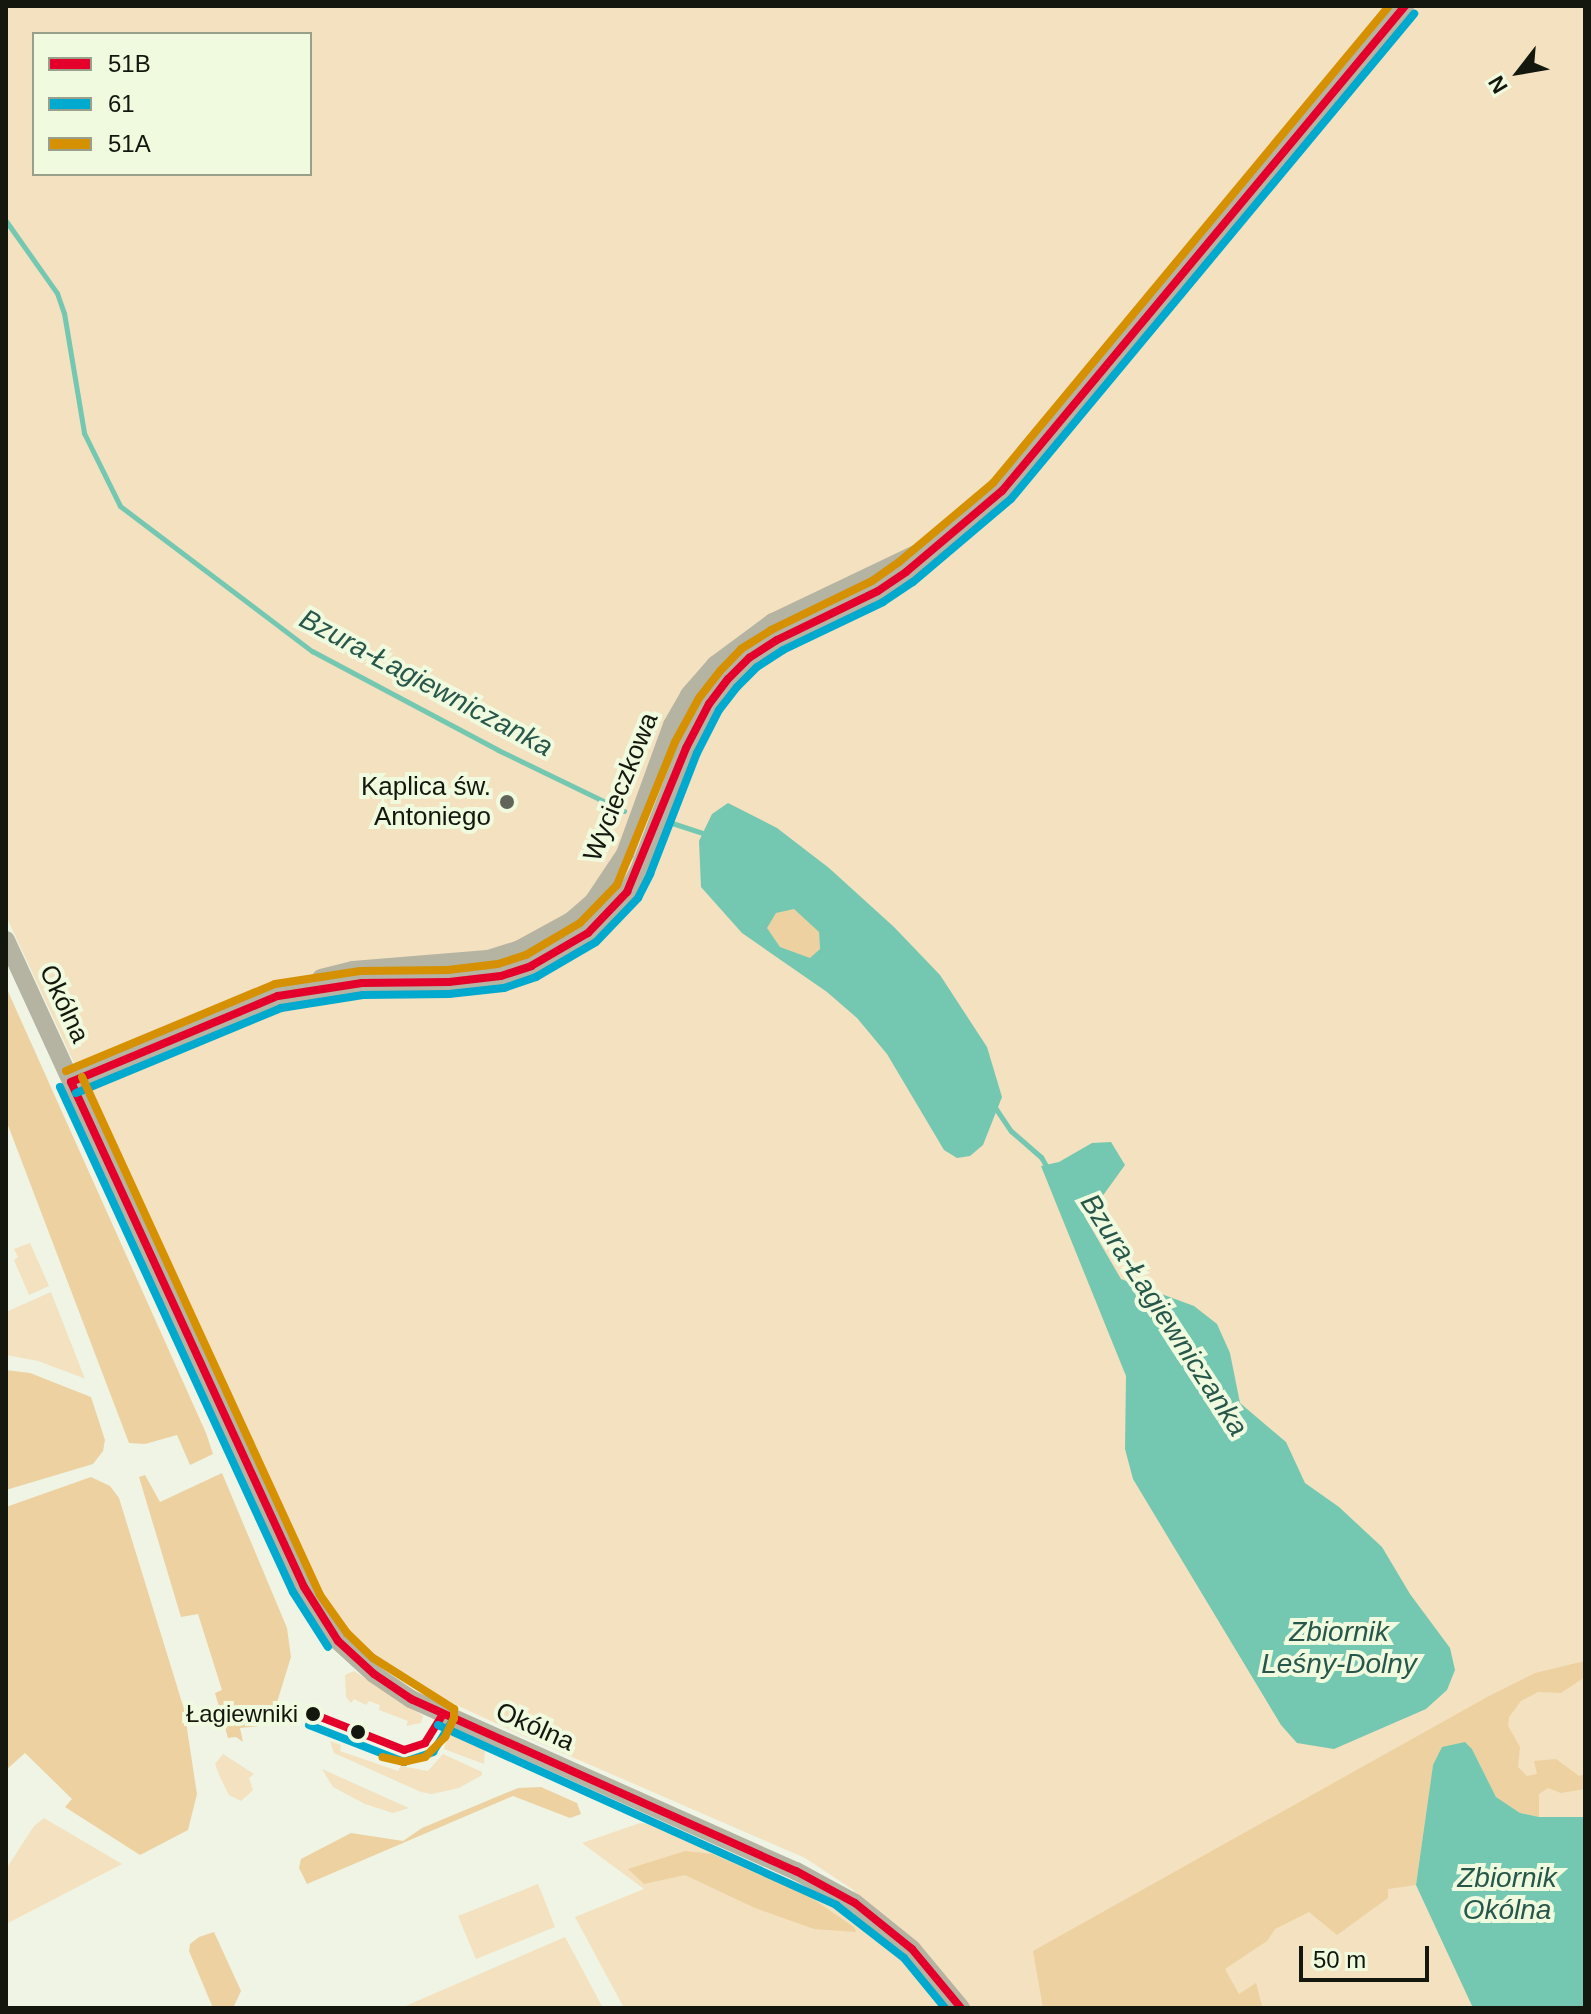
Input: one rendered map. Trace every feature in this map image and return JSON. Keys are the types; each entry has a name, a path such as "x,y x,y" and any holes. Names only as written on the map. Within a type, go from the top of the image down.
{"street":[{"name":"Wycieczkowa","path":"71,1082 318,979 353,970 488,959 532,944 571,921 593,902 618,867 639,821 672,725 689,695 715,665 773,622 939,543 976,515 1032,456 1405,6"},
{"name":"Okólna","path":"6,940 304,1587 338,1641 374,1674 411,1699 796,1871 855,1903 912,1949 961,2008"}],"shaded area":[{"path":"6,6 1585,6 1585,2008 624,2008 575,1917 644,1889 582,1843 640,1823 652,1824 807,1892 828,1906 855,1891 805,1858 413,1685 400,1671 349,1649 328,1610 6,916"},
{"path":"794,908 819,932 820,949 810,959 780,947 766,928 776,913"},
{"path":"6,987 206,1433 213,1454 190,1465 177,1435 145,1444 129,1443 6,1120"},
{"path":"30,1243 49,1286 29,1295 14,1260 18,1257 14,1249"},
{"path":"51,1292 85,1379 38,1361 6,1355 6,1312"},
{"path":"6,1370 30,1373 91,1397 105,1440 103,1451 93,1464 6,1490"},
{"path":"222,1473 287,1628 291,1657 270,1725 240,1728 243,1742 236,1737 228,1738 215,1693 222,1690 198,1614 181,1617 139,1477 145,1475 160,1502"},
{"path":"91,1477 110,1486 119,1498 184,1709 197,1794 188,1830 140,1855 65,1807 72,1799 25,1753 6,1770 6,1507"},
{"path":"1585,1661 1585,1677 1561,1693 1538,1692 1521,1701 1509,1717 1508,1726 1520,1747 1518,1767 1527,1776 1537,1774 1534,1761 1556,1759 1579,1776 1585,1774 1585,1789 1561,1793 1548,1788 1539,1794 1539,1817 1520,1813 1496,1797 1472,1749 1433,1765 1416,1885 1388,1889 1388,1898 1337,1935 1309,1912 1275,1929 1267,1941 1225,1969 1239,1994 1256,1983 1262,2006 1043,2008 1033,1951 1489,1696 1535,1673"},
{"path":"354,1671 423,1716 421,1723 406,1726 408,1721 379,1710 380,1705 369,1701 366,1705 354,1699 351,1703 346,1697 345,1675"},
{"path":"459,1734 482,1744 485,1748 484,1764 444,1749 447,1737"},
{"path":"330,1741 341,1745 340,1751 398,1771 401,1766 428,1771 443,1754 482,1772 482,1775 459,1788 432,1794 421,1792 334,1753"},
{"path":"223,1754 254,1774 249,1778 253,1790 241,1801 229,1795 215,1764"},
{"path":"322,1769 409,1808 393,1813 365,1804 333,1787"},
{"path":"541,1787 577,1803 581,1814 570,1818 513,1796 307,1884 299,1868 301,1859 351,1833 403,1841 422,1828 518,1788"},
{"path":"44,1818 122,1864 6,1924 6,1869 34,1826"},
{"path":"685,1851 712,1854 807,1895 854,1927 856,1932 814,1929 755,1908 685,1875 644,1884 628,1869"},
{"path":"538,1884 555,1927 476,1959 458,1916"},
{"path":"214,1932 241,1991 233,2008 213,2008 189,1951 190,1944 199,1937"},
{"path":"565,1937 603,2008 401,2008"}],"water":[{"path":"728,803 777,828 829,868 894,927 940,975 987,1047 1002,1097 983,1145 970,1156 957,1158 944,1150 887,1054 857,1018 827,992 742,933 701,887 699,841 712,814","holes":["794,909 819,932 820,949 810,958 780,947 767,928 776,913"]},
{"name":"Zbiornik Leśny-Dolny","path":"1111,1142 1125,1165 1086,1219 1121,1279 1194,1306 1217,1324 1230,1353 1240,1403 1286,1442 1305,1483 1339,1507 1382,1547 1410,1594 1450,1648 1455,1670 1447,1690 1426,1709 1334,1749 1297,1743 1281,1725 1133,1479 1125,1449 1126,1376 1041,1166 1059,1162 1092,1143"},
{"name":"Zbiornik Okólna","path":"1465,1742 1472,1749 1496,1797 1520,1813 1539,1817 1585,1817 1585,2008 1473,2008 1416,1885 1433,1765 1442,1747"}],"waterway":[{"name":"Bzura-Łagiewniczanka","path":"6,221 57,293 64,313 84,433 120,506 312,651 498,750 624,811"},
{"name":"Bzura-Łagiewniczanka","path":"672,823 709,835"},
{"name":"Bzura-Łagiewniczanka","path":"994,1106 1011,1131 1041,1157 1049,1171"}],"transit line":[{"name":"51A","path":"66,1071 275,984 360,971 448,970 498,964 526,955 580,923 617,885 675,742 699,698 720,671 741,649 771,630 872,581 993,483 1389,6"},
{"name":"51B","path":"71,1082 278,996 362,983 449,982 501,976 531,966 588,933 627,892 686,748 709,704 728,679 749,658 777,640 878,591 906,572 1002,491 1405,6"},
{"name":"61","path":"76,1093 281,1008 363,995 449,994 504,988 536,977 596,942 638,898 697,753 719,710 737,687 757,667 783,650 883,602 913,582 1011,499 1414,14"},
{"name":"51A","path":"82,1077 320,1595 347,1633 373,1658 454,1709 454,1718 445,1737 425,1757 404,1762 383,1757"},
{"name":"51B","path":"71,1082 304,1587 338,1641 374,1674 411,1699 796,1871 855,1903 912,1949 961,2008"},
{"name":"61","path":"60,1087 293,1592 328,1647"},
{"name":"51B","path":"313,1714 404,1750 425,1743 443,1714"},
{"name":"61","path":"309,1725 404,1762 433,1752 453,1720"},
{"name":"61","path":"438,1725 836,1905 904,1958 945,2008"}],"place":[{"name":"Kaplica św. Antoniego","path":"507,802"},
{"name":"Łagiewniki","path":"313,1714"}]}
